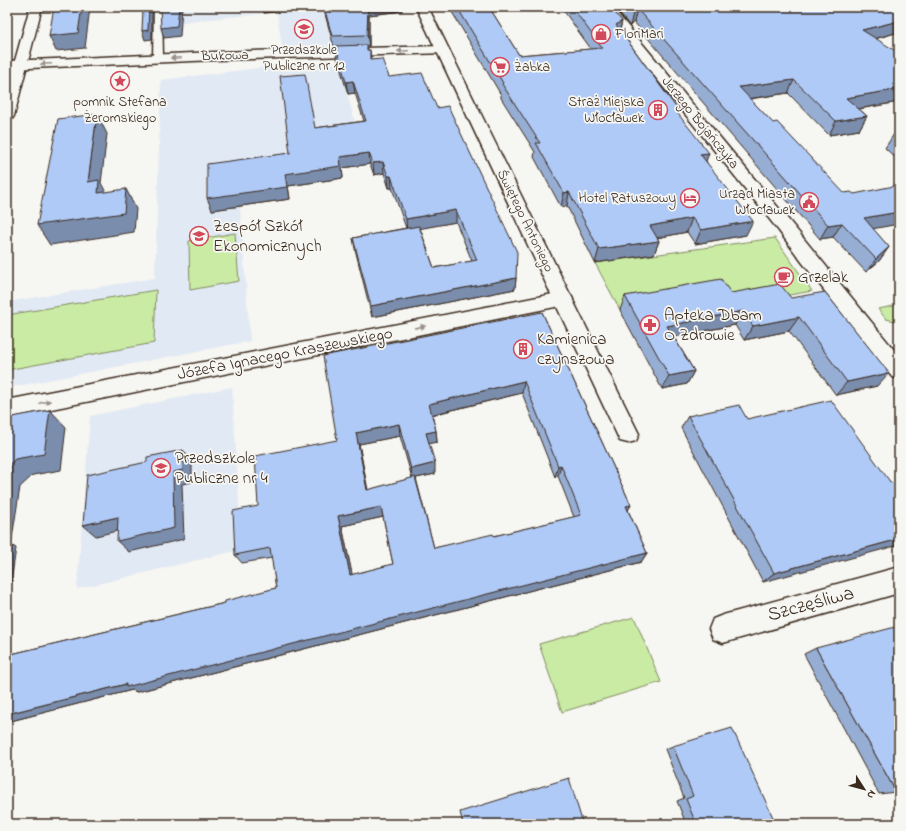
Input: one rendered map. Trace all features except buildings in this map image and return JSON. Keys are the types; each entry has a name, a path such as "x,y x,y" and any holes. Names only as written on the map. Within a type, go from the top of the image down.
{"street":[{"path":"7,116 36,7"},
{"name":"Świętego Antoniego","path":"422,7 628,434"},
{"name":"Jerzego Bojańczyka","path":"605,7 785,227 808,258 899,371"},
{"name":"Bukowa","path":"7,66 158,58 442,50"},
{"name":"Józefa Ignacego Kraszewskiego","path":"7,409 563,299"},
{"name":"Szczęśliwa","path":"723,629 899,580"}],"lane":[{"path":"158,7 158,58"}],"shaded area":[{"name":"Przedszkole Publiczne nr 12","path":"182,7 323,7 334,45 282,47 277,12 181,22"},
{"name":"Zespół Szkół Ekonomicznych","path":"339,63 358,134 336,157 340,179 239,194 250,341 7,388 7,302 155,278 161,80 268,67"},
{"name":"Przedszkole Publiczne nr 4","path":"232,387 240,520 235,551 77,589 90,416"}],"green space":[{"path":"235,233 239,281 190,290 189,241"},
{"path":"775,238 812,291 723,307 714,293 620,310 595,263"},
{"path":"156,290 154,343 7,370 7,315"},
{"path":"899,305 899,322 886,319 878,309"},
{"path":"634,617 661,682 562,712 539,644"}],"place":[{"name":"Przedszkole Publiczne nr 12","path":"304,29"},
{"name":"FloriMari","path":"601,34"},
{"name":"Żabka","path":"500,67"},
{"name":"pomnik Stefana Żeromskiego","path":"120,81"},
{"name":"Straż Miejska Włocławek","path":"658,110"},
{"name":"Hotel Ratuszowy","path":"690,198"},
{"name":"Urząd Miasta Włocławek","path":"809,202"},
{"name":"Zespół Szkół Ekonomicznych","path":"199,236"},
{"name":"Grzelak","path":"784,277"},
{"name":"Apteka Dbam O Zdrowie","path":"650,325"},
{"name":"Kamienica czynszowa","path":"523,349"},
{"name":"Przedszkole Publiczne nr 4","path":"161,468"}]}
